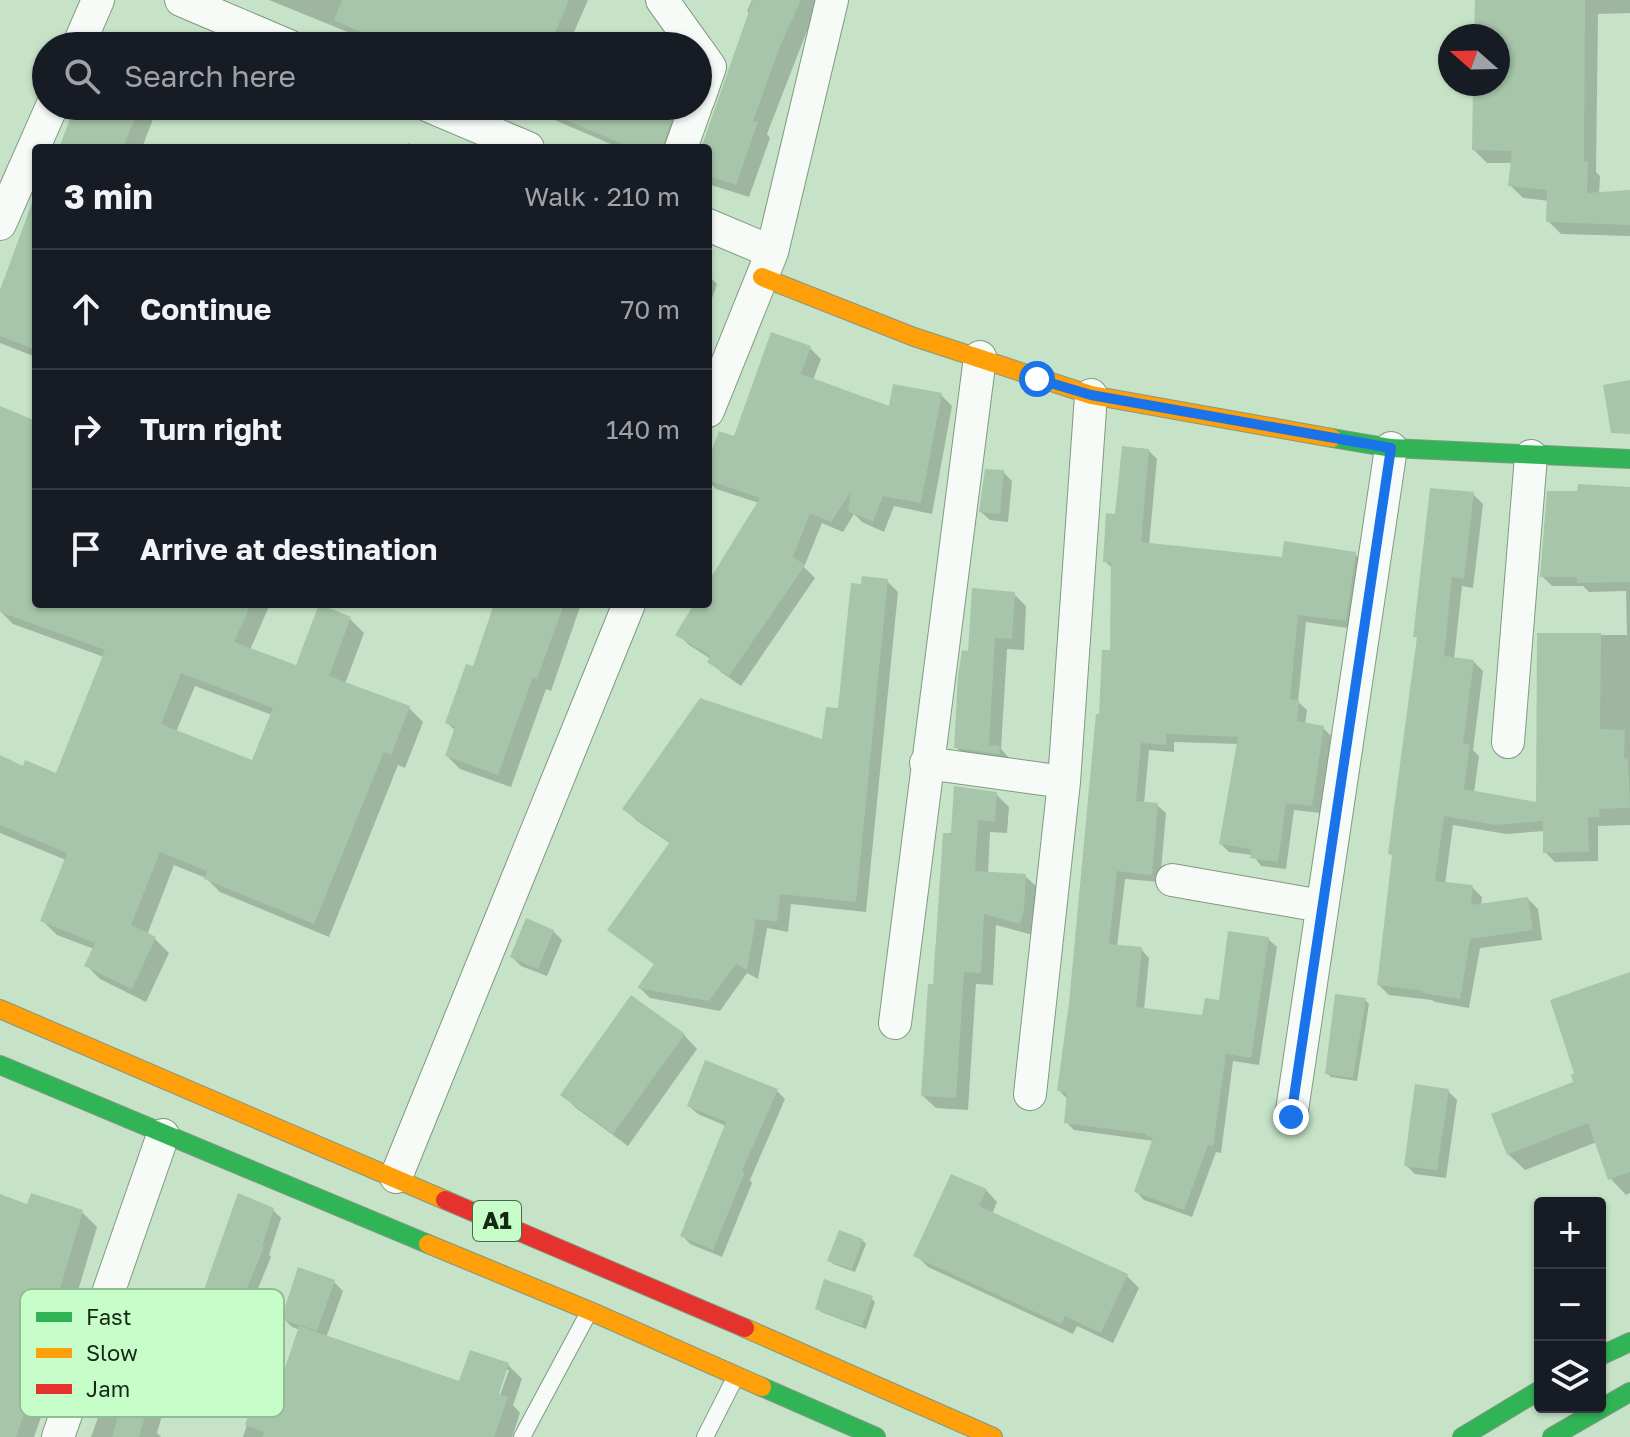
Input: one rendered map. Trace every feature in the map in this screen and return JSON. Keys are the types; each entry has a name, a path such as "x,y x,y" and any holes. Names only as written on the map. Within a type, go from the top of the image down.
{"main road":[{"path":"767,265 914,337 1091,395 1391,448 1630,459"},
{"name":"A1","path":"0,1009 396,1177 993,1437"},
{"name":"A1","path":"0,1065 590,1311 737,1376 828,1428 876,1437"},
{"path":"1606,1353 1630,1342"},
{"path":"1552,1437 1630,1392"},
{"path":"1462,1437 1534,1394"}],"street":[{"path":"84,32 98,0"},
{"path":"181,0 232,10 267,32"},
{"path":"662,0 685,32"},
{"path":"712,401 767,265 832,0"},
{"path":"35,144 46,120"},
{"path":"462,120 519,144"},
{"path":"682,144 691,120"},
{"path":"0,224 32,151"},
{"path":"712,228 767,265"},
{"path":"895,1023 980,357"},
{"path":"1030,1094 1064,782 1091,395"},
{"path":"1291,1117 1391,448"},
{"path":"1508,742 1531,456"},
{"path":"396,1177 627,608"},
{"path":"926,763 1064,782"},
{"path":"1172,880 1321,906"},
{"path":"109,1289 163,1135"},
{"path":"58,1437 65,1417"}],"lane":[{"path":"522,1437 590,1311"},
{"path":"705,1437 737,1376"}],"building":[{"path":"342,0 569,0 555,32 361,32 334,20"},
{"path":"753,0 801,0 753,121 758,122 736,185 712,177 712,144 702,144"},
{"path":"1475,0 1585,0 1584,161 1588,161 1587,193 1630,190 1630,225 1546,222 1547,190 1508,186 1512,151 1472,150 1473,96 1510,96 1510,24 1474,24"},
{"path":"70,120 134,120 125,144 61,144"},
{"path":"566,120 671,120 663,144 623,144"},
{"path":"32,203 32,348 0,336 0,290"},
{"path":"771,332 811,346 801,374 889,406 893,384 942,393 921,503 883,496 873,522 848,511 851,491 831,522 810,513 793,557 805,565 729,676 707,662 711,656 675,635 692,608 712,608 712,576 760,498 712,481 712,450 719,431 734,436"},
{"path":"1630,380 1630,434 1611,433 1603,385"},
{"path":"0,406 32,419 32,608 249,608 234,642 296,665 317,608 329,608 351,617 329,676 410,706 391,755 384,752 314,924 204,879 207,871 160,852 131,925 156,937 132,989 84,966 95,943 40,921 67,853 0,825 0,755 23,766 25,760 56,773 105,650 0,612","holes":["181,673 273,708 252,760 161,724"]},
{"path":"1122,446 1149,449 1141,542 1282,557 1284,541 1356,552 1346,621 1298,615 1290,699 1299,700 1297,721 1324,726 1312,806 1286,803 1278,862 1250,858 1251,849 1219,844 1238,737 1166,734 1166,745 1141,743 1136,801 1158,803 1152,875 1117,871 1109,944 1142,947 1136,1007 1202,1015 1205,998 1219,1000 1228,931 1269,937 1251,1058 1226,1054 1213,1146 1208,1145 1184,1210 1134,1192 1153,1137 1064,1123 1067,1093 1057,1091 1069,1003 1096,714 1099,714 1102,650 1110,650 1111,562 1103,562 1106,513 1115,514"},
{"path":"985,469 1004,470 1000,514 979,512"},
{"path":"1578,484 1630,487 1630,582 1577,583 1577,577 1540,577 1547,491 1577,491"},
{"path":"1430,488 1474,492 1464,579 1452,577 1444,656 1474,660 1463,743 1470,744 1464,789 1536,802 1537,633 1601,633 1600,729 1625,730 1624,758 1628,758 1630,808 1599,809 1600,817 1588,817 1589,852 1543,853 1543,821 1495,825 1444,816 1435,881 1473,885 1471,905 1528,897 1533,930 1470,939 1460,999 1377,985 1392,855 1388,854 1417,637 1413,637"},
{"path":"862,576 888,579 856,902 780,894 777,922 756,919 747,970 736,964 709,1001 637,988 654,964 607,930 670,842 622,809 700,698 822,739 826,707 838,708 851,583 861,584"},
{"path":"972,588 1015,592 1012,639 995,638 989,745 1000,746 999,754 954,748 958,676 962,650 968,651"},
{"path":"493,608 563,608 537,679 533,677 498,775 445,756 455,727 445,723 466,664 473,666"},
{"path":"954,786 997,792 995,822 978,820 975,871 1026,874 1020,924 984,914 981,973 964,972 956,1098 921,1096 928,984 933,984 943,833 951,833"},
{"path":"526,918 554,930 538,969 510,957"},
{"path":"1630,972 1630,1172 1608,1180 1588,1123 1507,1155 1491,1114 1573,1082 1571,1075 1574,1073 1550,1000"},
{"path":"1335,994 1366,998 1353,1078 1325,1074"},
{"path":"631,995 685,1034 613,1134 560,1095"},
{"path":"705,1060 778,1089 742,1171 745,1172 713,1250 680,1236 726,1122 687,1106"},
{"path":"1415,1084 1449,1089 1437,1170 1404,1166"},
{"path":"951,1174 987,1189 979,1206 1128,1274 1101,1333 1065,1316 1061,1324 913,1256"},
{"path":"31,1193 83,1210 60,1289 20,1289 20,1417 23,1417 16,1437 0,1437 0,1194 27,1204"},
{"path":"238,1193 274,1208 264,1247 247,1289 204,1289"},
{"path":"839,1230 863,1239 852,1269 827,1261"},
{"path":"298,1267 335,1280 317,1331 284,1320 284,1310"},
{"path":"824,1279 873,1296 862,1326 815,1309"},
{"path":"299,1326 459,1381 470,1350 509,1363 499,1394 508,1397 494,1437 262,1437 264,1432 245,1425 248,1417 284,1417 284,1371"},
{"path":"118,1417 145,1417 139,1437 112,1437"}],"traffic: fast":[{"path":"1332,438 1391,448 1630,459"},
{"path":"0,1065 428,1244"},
{"path":"1606,1353 1630,1342"},
{"path":"762,1387 876,1437"},
{"path":"1552,1437 1630,1392"},
{"path":"1462,1437 1534,1394"}],"traffic: slow":[{"path":"762,277 914,337 1091,395 1332,438"},
{"path":"0,1009 445,1200"},
{"path":"428,1244 762,1387"},
{"path":"745,1328 993,1437"}],"traffic: jam":[{"path":"445,1200 745,1328"}],"route":[{"path":"1037,379 1091,395 1391,448 1291,1117"}]}
